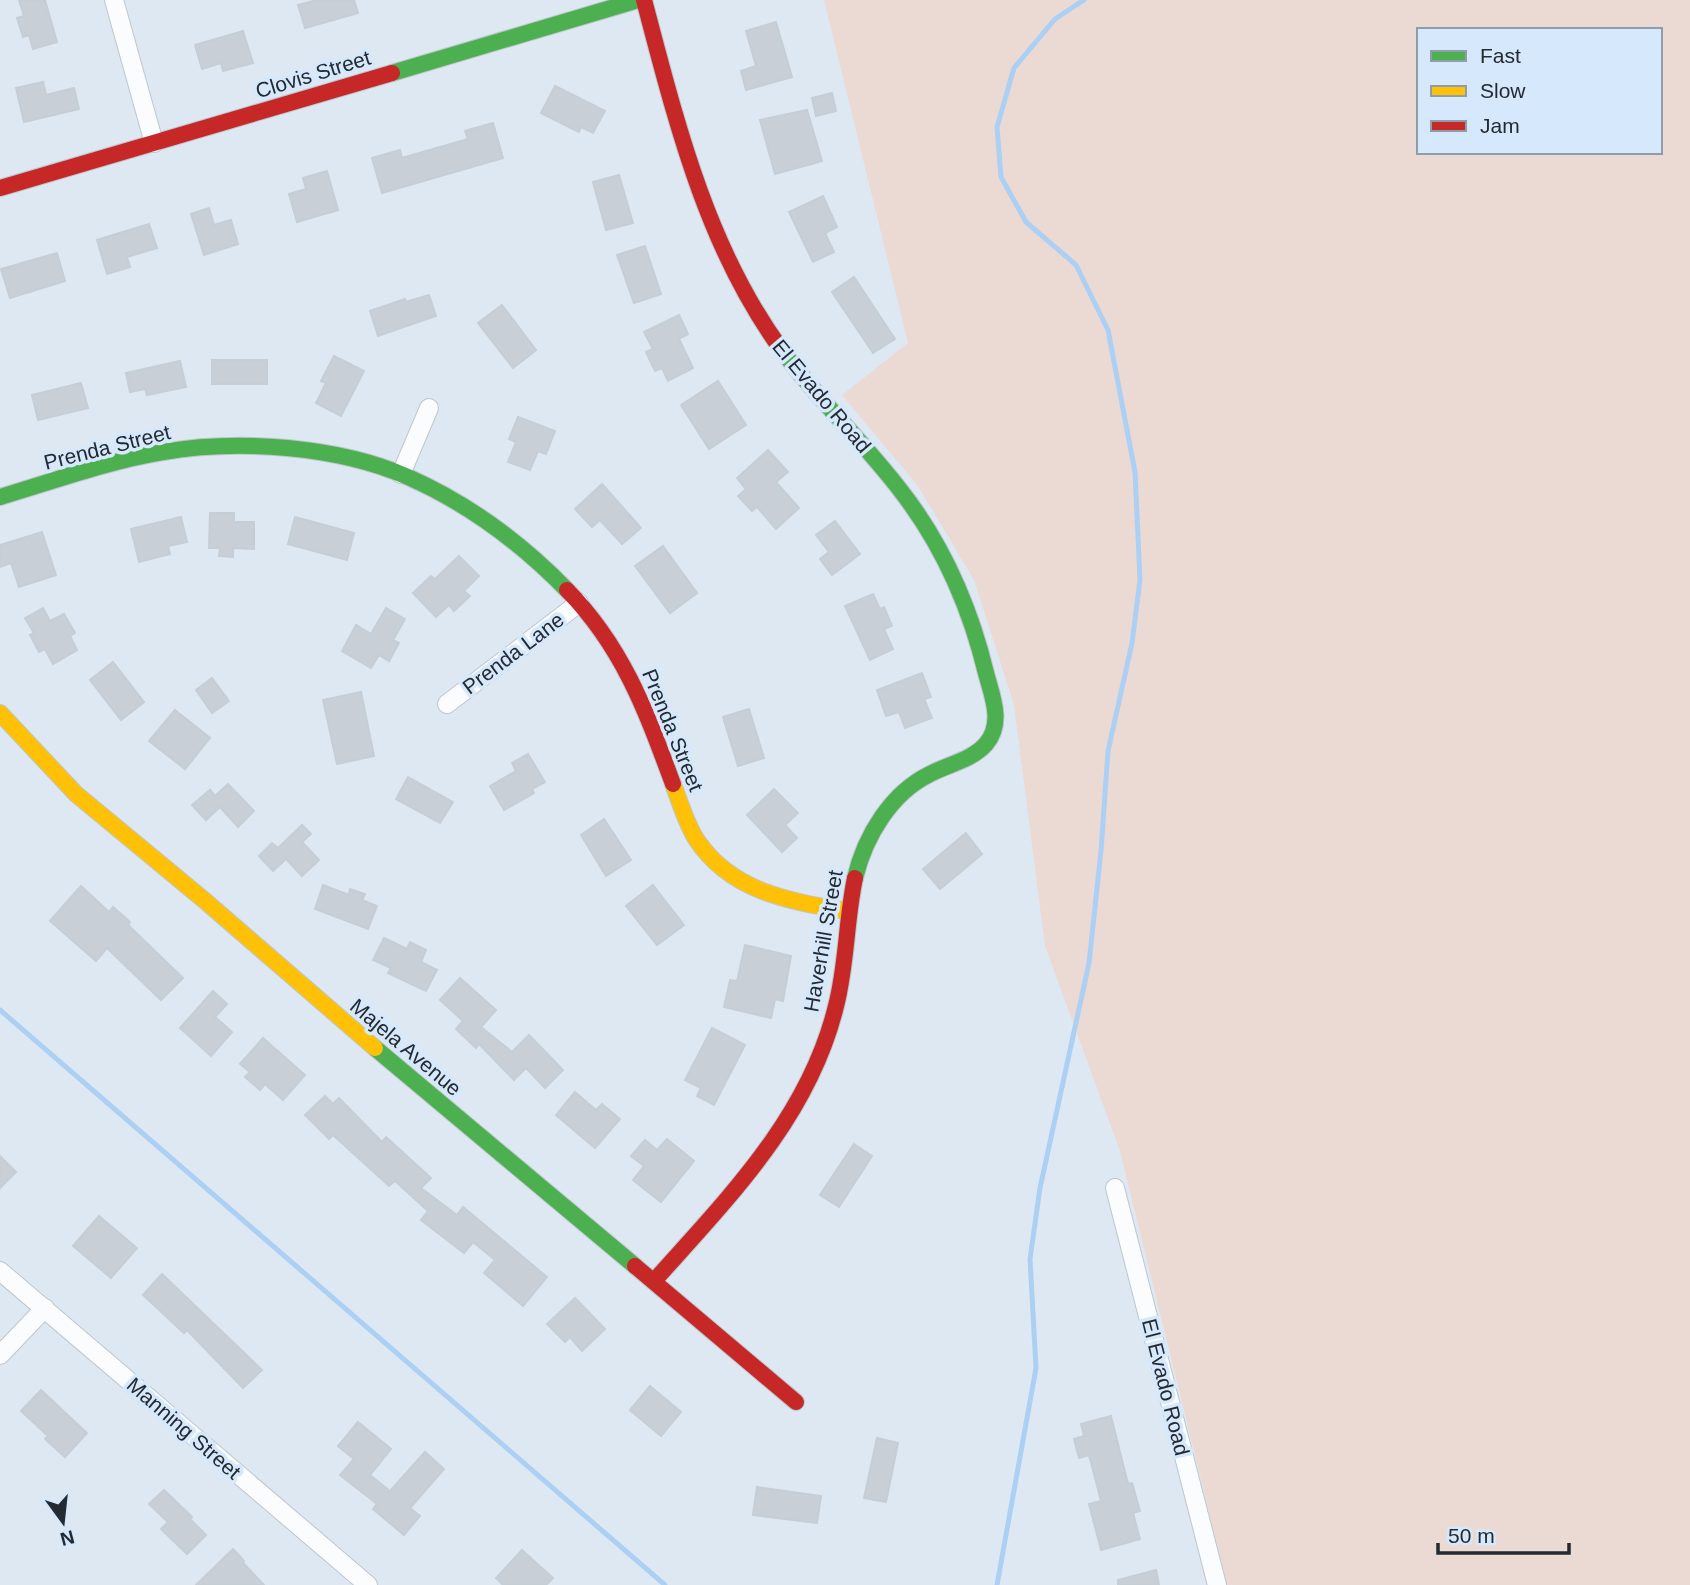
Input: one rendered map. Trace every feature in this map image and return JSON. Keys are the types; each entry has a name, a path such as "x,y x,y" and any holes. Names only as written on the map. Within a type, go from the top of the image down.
{"street":[{"path":"114,0 154,143"},
{"name":"Clovis Street","path":"0,188 638,0"},
{"name":"El Evado Road","path":"644,0 676,121 695,178 713,230 742,288 783,353 911,503 938,547 961,594 980,645 993,701 996,725 989,742"},
{"path":"401,474 429,408"},
{"name":"Prenda Street","path":"0,496 137,457 218,446 288,449 401,474 506,533 543,565 579,603 607,640 634,683 697,840 720,867 749,887 782,900 848,911"},
{"name":"Prenda Lane","path":"447,704 579,603"},
{"name":"Majela Avenue","path":"0,713 30,748 77,794 220,914 308,993 655,1280 796,1402"},
{"name":"Haverhill Street","path":"655,1280 748,1173 786,1121 812,1077 842,984 848,911 859,864 874,825 893,802 922,778 971,756 989,742"},
{"name":"El Evado Road","path":"1115,1188 1217,1585"},
{"name":"Manning Street","path":"0,1270 368,1585"},
{"path":"0,1355 45,1308"}],"shaded area":[{"path":"824,0 1690,0 1690,1585 1227,1585 1120,1151 1045,946 1014,705 974,580 918,486 842,395 908,343"}],"building":[{"path":"19,0 45,0 57,42 33,49 29,35 23,37 17,18 24,16"},
{"path":"317,0 354,0 358,13 305,28 298,5"},
{"path":"776,22 792,77 746,90 741,71 756,66 746,31"},
{"path":"243,31 253,63 223,71 221,63 202,69 195,45"},
{"path":"43,82 46,95 74,88 79,109 24,122 16,88"},
{"path":"555,86 605,111 593,133 581,127 579,132 541,113"},
{"path":"832,93 836,111 816,116 812,98"},
{"path":"807,110 822,161 775,174 760,120"},
{"path":"493,123 503,158 382,193 372,158 400,150 402,158 468,139 465,131"},
{"path":"327,171 338,210 297,222 289,194 306,189 303,178"},
{"path":"619,175 633,223 606,230 593,182"},
{"path":"823,196 837,227 825,233 834,252 813,262 789,212"},
{"path":"209,208 214,225 231,220 238,244 204,255 191,214"},
{"path":"149,224 157,248 127,257 130,267 107,274 97,240"},
{"path":"645,246 661,294 634,303 617,255"},
{"path":"57,253 65,281 10,298 1,269"},
{"path":"854,277 895,339 873,353 832,292"},
{"path":"429,295 436,316 378,336 370,311 405,299 406,302"},
{"path":"502,305 536,350 513,368 478,323"},
{"path":"679,315 688,334 679,339 693,368 668,381 662,368 655,371 646,352 653,349 644,332"},
{"path":"334,356 364,371 341,416 316,403 326,383 321,381"},
{"path":"212,360 267,360 267,384 212,384"},
{"path":"180,361 186,387 147,395 145,389 130,392 126,373"},
{"path":"718,381 746,425 709,449 681,405"},
{"path":"81,383 88,408 38,420 32,395"},
{"path":"518,417 555,431 546,454 538,451 530,470 508,462 516,442 509,439"},
{"path":"768,450 788,472 776,482 799,508 776,529 757,507 752,511 738,496 746,489 737,478"},
{"path":"602,484 641,528 622,544 600,520 592,527 575,509"},
{"path":"210,513 234,513 234,522 254,522 254,549 233,548 233,557 219,556 220,548 209,548"},
{"path":"181,517 187,542 168,546 170,554 139,562 131,529"},
{"path":"295,517 354,533 347,560 288,544"},
{"path":"835,521 860,554 832,575 820,559 829,552 816,535"},
{"path":"42,532 56,575 19,587 11,563 0,567 0,545"},
{"path":"663,546 697,593 670,613 635,566"},
{"path":"459,556 479,576 464,591 470,596 454,611 449,605 436,617 413,593 431,576 435,579"},
{"path":"873,594 880,609 884,607 892,626 884,629 893,649 870,660 845,606"},
{"path":"43,608 50,621 64,614 75,633 70,636 77,650 53,664 45,649 39,652 30,635 34,633 25,618"},
{"path":"386,608 405,619 393,640 399,643 389,661 379,655 371,668 342,651 356,625 371,634"},
{"path":"113,662 144,702 121,720 90,680"},
{"path":"922,673 931,697 924,699 932,718 905,728 899,712 886,716 877,690"},
{"path":"212,678 229,701 212,713 196,690"},
{"path":"361,692 374,756 337,764 323,700"},
{"path":"749,709 764,758 738,766 723,717"},
{"path":"175,710 210,738 185,769 149,741"},
{"path":"528,754 545,782 532,789 534,793 504,810 490,786 516,771 512,763"},
{"path":"408,777 453,802 440,823 396,799"},
{"path":"228,784 254,811 238,827 220,807 206,820 192,805 210,790 215,796"},
{"path":"774,789 798,813 785,825 797,838 782,852 747,815"},
{"path":"604,819 631,860 606,876 581,835"},
{"path":"302,825 311,834 302,842 319,860 302,876 286,859 273,871 259,856 272,843 278,848"},
{"path":"966,833 982,854 940,889 923,869"},
{"path":"323,885 349,895 350,889 365,894 362,900 377,906 368,929 315,909"},
{"path":"653,885 684,925 657,945 626,906"},
{"path":"81,886 109,912 113,907 130,922 128,925 183,978 161,1000 107,948 96,961 50,921"},
{"path":"384,938 407,949 410,942 426,950 421,962 437,970 426,991 388,973 391,968 373,960"},
{"path":"745,945 791,956 783,1001 775,999 771,1018 724,1007 730,980 737,981"},
{"path":"460,978 496,1010 481,1027 512,1052 529,1035 563,1070 545,1088 526,1068 514,1080 479,1044 476,1048 456,1029 463,1021 440,1000"},
{"path":"213,991 227,1004 215,1017 232,1032 211,1056 180,1028"},
{"path":"712,1028 745,1045 714,1105 697,1096 701,1088 685,1080"},
{"path":"263,1038 305,1075 283,1100 265,1084 260,1090 245,1077 250,1072 240,1064"},
{"path":"575,1092 596,1110 602,1104 620,1119 595,1148 556,1115"},
{"path":"325,1096 333,1104 339,1098 382,1142 386,1137 431,1178 421,1188 457,1215 463,1207 547,1277 523,1306 484,1273 495,1260 473,1242 464,1253 421,1220 428,1211 395,1181 389,1186 333,1135 329,1139 305,1115"},
{"path":"667,1139 694,1161 661,1202 633,1180 644,1166 631,1156 645,1140 657,1150"},
{"path":"854,1144 872,1156 839,1207 820,1195"},
{"path":"0,1156 16,1172 0,1188"},
{"path":"99,1216 137,1248 111,1278 73,1246"},
{"path":"162,1274 262,1370 243,1388 187,1330 184,1333 143,1295"},
{"path":"575,1298 605,1329 582,1351 570,1337 565,1342 547,1324"},
{"path":"650,1386 681,1412 661,1436 630,1410"},
{"path":"41,1390 87,1433 65,1457 45,1439 48,1436 21,1411"},
{"path":"1111,1416 1128,1484 1132,1483 1140,1511 1133,1513 1140,1539 1101,1550 1089,1504 1101,1501 1089,1455 1079,1458 1074,1439 1084,1436 1081,1424"},
{"path":"358,1422 391,1449 370,1475 390,1491 425,1452 444,1469 410,1508 420,1516 404,1535 373,1509 377,1504 340,1475 354,1459 338,1446"},
{"path":"877,1438 898,1443 886,1502 864,1498"},
{"path":"757,1487 821,1496 817,1523 753,1515"},
{"path":"164,1490 206,1535 187,1554 161,1529 168,1522 149,1504"},
{"path":"233,1549 264,1585 196,1585"},
{"path":"522,1550 553,1578 546,1585 503,1585 496,1578"},
{"path":"1156,1570 1159,1585 1118,1585 1118,1580"}],"waterway":[{"path":"997,1585 1036,1368 1030,1259 1040,1188 1089,963 1108,751 1132,643 1140,580 1135,472 1108,330 1076,265 1026,222 1001,177 997,127 1014,68 1055,19 1084,0"},
{"path":"0,1010 665,1585"}],"traffic: fast":[{"path":"392,73 638,0"},
{"path":"781,349 886,473 930,533 972,624 995,709 994,727 986,744 967,758 916,782 892,804 865,847 855,878"},
{"path":"0,497 101,466 163,452 223,446 319,452 380,466 430,487 493,526 567,590"},
{"path":"375,1048 635,1266"}],"traffic: slow":[{"path":"0,713 76,794 375,1048"},
{"path":"673,784 696,839 726,871 744,882 783,898 847,911"}],"traffic: jam":[{"path":"644,0 668,91 696,181 713,225 732,268 781,349"},
{"path":"0,188 392,73"},
{"path":"567,590 587,612 618,657 653,731 673,784"},
{"path":"655,1280 711,1218 763,1154 807,1084 824,1046 836,1006 855,878"},
{"path":"635,1266 796,1402"}]}
